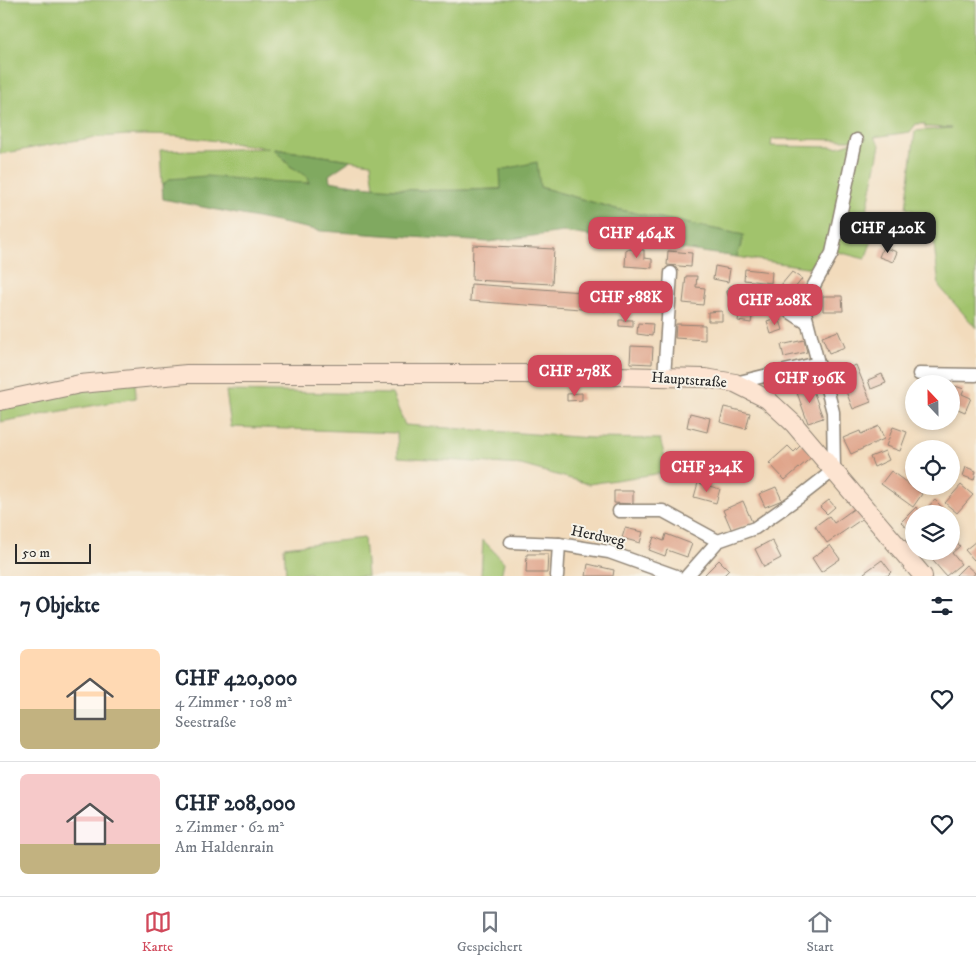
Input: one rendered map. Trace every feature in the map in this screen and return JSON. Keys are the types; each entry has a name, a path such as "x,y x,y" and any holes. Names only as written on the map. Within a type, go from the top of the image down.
{"main road":[{"name":"Hauptstraße","path":"0,401 80,384 187,374 522,374 705,378 736,383 767,399 794,424 923,576"}],"street":[{"path":"687,576 718,541 754,528 834,470 833,412 806,323 803,305 832,253 856,140"},
{"path":"664,377 671,273"},
{"path":"734,292 764,295 806,323"},
{"path":"736,383 818,363"},
{"path":"920,374 976,375"},
{"path":"619,511 663,511 718,541"},
{"name":"Herdweg","path":"511,542 559,544 610,552 676,576"},
{"path":"558,576 559,544"}],"green space":[{"path":"0,0 976,0 976,328 939,286 931,219 906,208 915,131 951,128 925,127 925,124 916,124 910,132 874,137 880,145 862,235 873,238 865,259 827,249 813,268 737,257 743,235 616,209 540,187 446,191 374,188 371,163 275,149 290,166 309,177 309,183 169,179 162,186 160,151 269,148 175,136 126,135 71,141 0,154","holes":["867,138 838,147 771,146 772,139 856,140"]},
{"path":"274,149 351,160 329,175 330,181 394,189 501,189 500,170 537,162 540,187 616,209 744,235 737,257 563,232 488,242 321,231 163,199 162,186 169,179 206,176 309,183 308,177 290,166"},
{"path":"135,379 136,398 0,422 0,401"},
{"path":"226,391 392,394 405,425 591,438 660,439 669,472 589,484 521,465 398,457 397,433 231,427"},
{"path":"364,538 367,576 311,576 310,573 286,575 284,547"},
{"path":"483,540 504,562 501,576 481,576"}],"building":[{"path":"473,245 554,249 552,284 472,280"},
{"path":"883,247 897,252 893,262 879,257"},
{"path":"626,249 644,250 644,258 652,259 652,268 625,266"},
{"path":"668,251 692,253 691,267 667,265"},
{"path":"715,266 730,269 728,282 713,279"},
{"path":"745,269 772,272 771,283 744,280"},
{"path":"792,272 802,279 787,298 776,291"},
{"path":"686,276 697,276 696,287 705,288 703,305 683,303"},
{"path":"471,284 624,295 623,312 470,301"},
{"path":"823,296 842,296 843,311 823,311"},
{"path":"741,303 754,305 751,323 738,321"},
{"path":"722,311 722,321 708,321 708,312"},
{"path":"779,317 783,330 771,334 767,321"},
{"path":"619,320 633,320 633,327 619,326"},
{"path":"638,323 653,324 652,336 637,334"},
{"path":"676,324 705,325 705,340 675,338"},
{"path":"838,331 845,347 829,353 822,337"},
{"path":"804,340 807,352 784,357 781,345"},
{"path":"631,346 653,347 652,364 630,363"},
{"path":"856,365 871,402 853,409 838,372"},
{"path":"882,374 886,383 871,389 868,380"},
{"path":"811,385 823,418 808,423 796,390"},
{"path":"960,388 964,389 962,394 971,398 965,412 960,410"},
{"path":"582,393 582,400 567,401 567,394"},
{"path":"724,407 750,413 746,429 720,422"},
{"path":"690,413 710,418 707,432 687,427"},
{"path":"879,426 884,439 851,454 843,438 860,431 861,434"},
{"path":"893,427 907,432 900,451 886,446"},
{"path":"802,444 813,456 785,480 769,463 788,446 794,452"},
{"path":"885,451 889,460 874,467 870,457"},
{"path":"966,467 976,471 974,480 963,476"},
{"path":"891,471 905,481 905,495 921,495 914,505 910,505 881,484"},
{"path":"698,483 720,489 716,503 694,497"},
{"path":"960,486 973,495 960,510 960,505 947,505 945,503 952,495 960,495"},
{"path":"776,487 782,500 765,507 759,494"},
{"path":"614,491 633,491 633,504 614,503"},
{"path":"829,500 835,507 827,514 820,507"},
{"path":"935,500 940,505 930,505"},
{"path":"743,501 752,522 732,531 723,510"},
{"path":"855,508 862,519 827,543 815,526 829,516 834,523"},
{"path":"625,528 643,532 640,543 622,538"},
{"path":"666,534 692,544 687,557 667,550 665,556 649,550 654,537 664,541"},
{"path":"772,540 781,558 764,567 755,549"},
{"path":"976,541 976,558 974,560 965,550"},
{"path":"830,545 840,559 821,572 812,558"},
{"path":"527,554 548,554 547,573 526,573"},
{"path":"719,560 729,570 723,576 707,576 705,574"},
{"path":"882,560 891,572 887,576 866,576 864,573"},
{"path":"932,560 958,560 961,564 946,576"},
{"path":"588,564 614,570 613,576 586,576"},
{"path":"966,565 975,573 973,576 955,576"}]}
